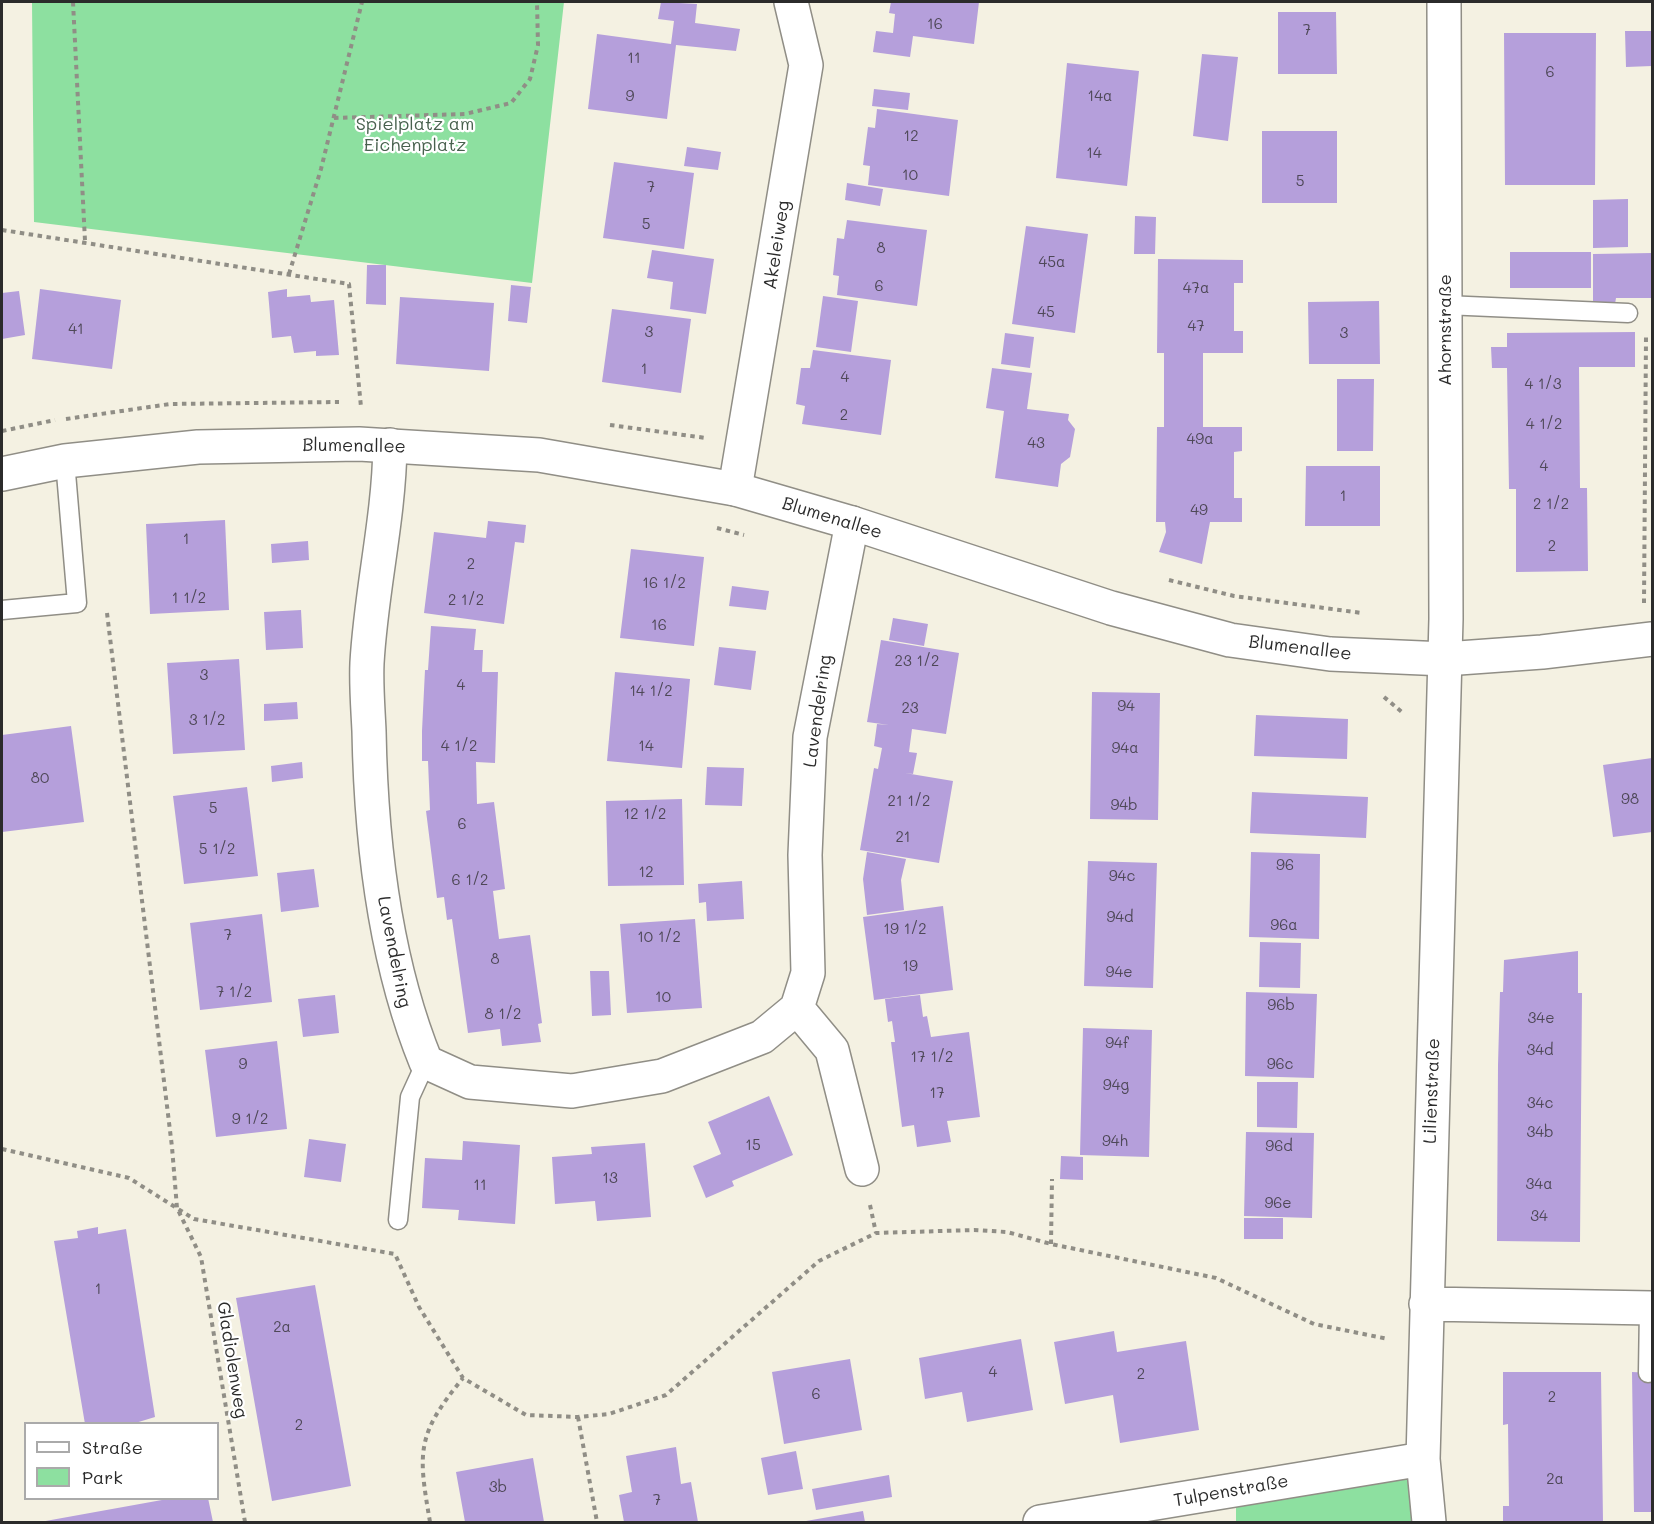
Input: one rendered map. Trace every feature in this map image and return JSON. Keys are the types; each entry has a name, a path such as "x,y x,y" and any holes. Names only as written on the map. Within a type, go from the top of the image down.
{"street":[{"name":"Akeleiweg","path":"735,489 806,65 791,2"},
{"name":"Ahornstraße","path":"1444,2 1445,659"},
{"name":"Blumenallee","path":"2,474 65,461 198,447 375,445 539,455 735,489 852,523 1111,608 1230,640 1330,654 1445,659 1648,639"},
{"name":"Lavendelring","path":"375,445 389,486 368,663 369,786 384,911 406,1013 426,1062"},
{"name":"Lavendelring","path":"797,1008 808,973 805,855 810,737 852,523"},
{"name":"Lilienstraße","path":"1430,1522 1423,1460 1425,1342 1445,659"},
{"path":"426,1062 470,1082 572,1091 662,1076 762,1037 797,1008 832,1050 862,1169"},
{"path":"1426,1304 1651,1308"},
{"name":"Tulpenstraße","path":"1040,1522 1423,1460"}],"lane":[{"path":"1445,305 1628,313"},
{"path":"2,610 77,603 65,461"},
{"path":"398,1220 410,1097 426,1062"},
{"path":"1648,1372 1651,1308"}],"path":[{"path":"73,2 85,242"},
{"path":"289,274 334,118 362,2"},
{"path":"334,118 465,114 511,103 530,79 538,45 537,2"},
{"path":"2,230 350,284 361,403 375,445"},
{"path":"1628,313 1646,334 1648,639"},
{"path":"714,528 747,536"},
{"path":"106,604 172,1147 177,1208"},
{"path":"1383,696 1443,701"},
{"path":"2,1149 129,1178 194,1219 395,1254 419,1307 463,1378 526,1415 578,1417 609,1414 666,1395 819,1261 876,1233 996,1231 1216,1278 1314,1324 1391,1339 1425,1342"},
{"path":"1051,1244 1052,1179"},
{"name":"Gladiolenweg","path":"177,1208 201,1257 245,1522"},
{"path":"430,1522 422,1478 422,1445 439,1406 463,1378"},
{"path":"578,1417 597,1522"}],"green space":[{"name":"Spielplatz am Eichenplatz","path":"32,2 564,2 532,283 34,222"},
{"path":"1427,1470 1430,1522 1236,1522 1236,1507"}],"building":[{"path":"661,2 697,4 695,23 740,29 736,51 676,45 667,119 588,109 597,34 671,44 674,21 658,19"},
{"path":"891,2 979,2 974,44 913,36 910,57 873,52 876,31 893,33 895,14 889,13"},
{"path":"1278,12 1336,12 1337,74 1278,74"},
{"path":"1625,31 1652,31 1652,66 1626,67"},
{"path":"1504,33 1596,33 1595,185 1505,185"},
{"path":"1202,54 1238,57 1228,141 1193,136"},
{"path":"1067,63 1139,71 1127,186 1056,178"},
{"path":"874,89 910,93 908,110 872,106"},
{"path":"877,109 958,120 949,196 868,185 870,166 863,165 868,127 875,128"},
{"path":"1262,131 1337,131 1337,203 1262,203"},
{"path":"687,147 721,152 718,170 684,166"},
{"path":"614,162 694,173 684,249 603,238"},
{"path":"847,183 883,189 880,206 845,200"},
{"path":"1628,199 1628,247 1593,248 1593,200"},
{"path":"1135,216 1156,217 1155,254 1134,254"},
{"path":"847,220 927,230 917,306 837,295 839,276 833,275 837,238 844,239"},
{"path":"1026,226 1088,234 1075,333 1012,324"},
{"path":"652,250 714,259 706,314 670,309 673,282 647,278"},
{"path":"1510,252 1591,252 1591,288 1510,288"},
{"path":"1652,253 1652,298 1616,298 1615,304 1593,303 1593,254"},
{"path":"1158,259 1243,260 1243,283 1234,283 1234,331 1243,331 1243,353 1203,353 1203,427 1242,427 1242,451 1234,452 1234,498 1242,498 1242,522 1210,522 1202,564 1159,552 1166,532 1165,522 1156,522 1157,427 1164,427 1164,353 1157,353"},
{"path":"367,265 386,265 386,305 366,304"},
{"path":"511,285 531,287 527,323 508,321"},
{"path":"40,289 121,300 112,369 32,359"},
{"path":"287,289 287,297 310,295 311,302 334,300 339,355 316,356 316,351 294,353 291,336 272,338 268,292"},
{"path":"19,291 25,335 2,339 2,293"},
{"path":"823,296 858,301 851,352 816,347"},
{"path":"400,297 494,303 489,371 396,364"},
{"path":"1379,301 1380,364 1309,364 1308,302"},
{"path":"612,309 691,319 681,393 602,382"},
{"path":"1635,332 1635,367 1579,367 1580,488 1587,488 1588,571 1516,572 1516,489 1509,489 1507,368 1492,368 1491,347 1507,347 1507,333"},
{"path":"1005,333 1034,337 1030,368 1001,364"},
{"path":"813,350 891,360 881,435 802,424 805,406 796,404 801,368 810,368"},
{"path":"992,368 1032,373 1027,409 1069,414 1068,420 1075,429 1070,457 1061,464 1058,487 995,478 1004,411 986,408"},
{"path":"1337,379 1374,379 1373,451 1337,451"},
{"path":"1306,466 1380,466 1380,526 1305,526"},
{"path":"225,520 229,610 150,614 146,524"},
{"path":"488,521 526,525 524,543 515,542 504,624 424,613 434,532 486,538"},
{"path":"308,541 309,560 272,563 271,544"},
{"path":"631,549 704,557 694,646 620,638"},
{"path":"732,586 769,591 766,610 729,606"},
{"path":"301,610 303,648 266,650 264,612"},
{"path":"893,618 928,624 924,646 889,640"},
{"path":"431,626 476,629 474,650 483,650 482,672 498,672 495,763 476,762 477,804 494,802 505,889 493,891 499,939 530,935 542,1023 538,1024 541,1042 502,1046 500,1029 468,1033 452,919 447,920 444,897 437,898 426,811 430,810 428,761 422,761 422,731 425,670 428,670"},
{"path":"881,640 959,653 946,734 912,729 909,752 917,753 913,774 905,773 953,781 939,863 860,850 874,768 878,769 882,748 874,746 877,724 889,725 867,722"},
{"path":"719,647 756,651 751,690 714,685"},
{"path":"239,659 245,750 173,754 167,663"},
{"path":"615,672 690,679 682,768 607,761"},
{"path":"1092,692 1160,693 1158,820 1090,819"},
{"path":"297,702 298,719 264,721 264,704"},
{"path":"1256,715 1348,719 1347,759 1254,756"},
{"path":"71,726 84,822 2,832 2,735"},
{"path":"1652,758 1652,832 1613,837 1603,765"},
{"path":"302,762 303,778 272,782 271,766"},
{"path":"707,767 744,768 742,806 705,805"},
{"path":"247,787 258,876 184,884 173,796"},
{"path":"1252,792 1368,797 1366,838 1250,833"},
{"path":"682,799 684,885 608,886 606,801"},
{"path":"867,852 906,859 901,880 904,910 867,915 863,879"},
{"path":"1251,852 1320,854 1319,939 1249,937"},
{"path":"1088,861 1157,863 1153,988 1084,986"},
{"path":"314,869 319,907 281,912 277,873"},
{"path":"742,881 744,919 707,921 706,902 699,903 698,884"},
{"path":"943,906 953,990 874,1000 863,917"},
{"path":"262,914 272,1002 200,1010 190,923"},
{"path":"695,919 702,1008 627,1013 620,924"},
{"path":"1260,942 1301,943 1300,988 1259,987"},
{"path":"1578,951 1578,993 1582,993 1580,1242 1497,1241 1498,1065 1500,992 1503,992 1504,960"},
{"path":"590,971 609,971 611,1015 592,1016"},
{"path":"1246,992 1317,994 1314,1078 1245,1076"},
{"path":"335,995 339,1033 303,1037 298,999"},
{"path":"920,995 923,1017 927,1016 931,1037 969,1032 980,1117 947,1121 951,1142 917,1147 914,1125 902,1127 891,1042 895,1042 892,1021 888,1022 885,999"},
{"path":"1083,1028 1152,1030 1149,1157 1080,1155"},
{"path":"277,1041 287,1129 216,1137 205,1050"},
{"path":"1257,1082 1298,1082 1297,1128 1257,1127"},
{"path":"769,1096 793,1155 732,1181 734,1186 706,1198 693,1166 721,1154 708,1122"},
{"path":"1246,1132 1314,1133 1312,1218 1244,1216"},
{"path":"309,1139 346,1144 341,1182 304,1177"},
{"path":"463,1141 520,1145 515,1224 458,1220 459,1210 422,1208 425,1158 462,1160"},
{"path":"645,1143 651,1217 597,1221 595,1201 555,1204 552,1157 592,1154 591,1147"},
{"path":"1061,1156 1083,1157 1083,1180 1060,1179"},
{"path":"1244,1218 1283,1218 1283,1239 1244,1239"},
{"path":"98,1227 98,1234 126,1229 155,1417 139,1422 85,1422 54,1241 78,1238 77,1231"},
{"path":"315,1285 351,1486 272,1501 236,1298"},
{"path":"1114,1331 1117,1352 1186,1341 1199,1430 1120,1443 1113,1395 1065,1404 1054,1342"},
{"path":"1021,1339 1033,1410 967,1422 962,1392 925,1399 919,1358"},
{"path":"850,1359 862,1430 784,1444 772,1372"},
{"path":"1503,1372 1601,1372 1603,1522 1503,1522 1503,1506 1509,1506 1508,1424 1503,1425"},
{"path":"1632,1372 1652,1373 1652,1512 1634,1512"},
{"path":"676,1447 681,1484 691,1482 698,1522 624,1522 619,1495 632,1492 626,1456"},
{"path":"796,1451 803,1489 768,1495 761,1458"},
{"path":"533,1458 544,1522 465,1522 456,1472"},
{"path":"889,1475 892,1497 816,1510 812,1489"},
{"path":"162,1500 208,1500 213,1522 40,1522"},
{"path":"863,1511 865,1522 806,1522 806,1521"}]}
